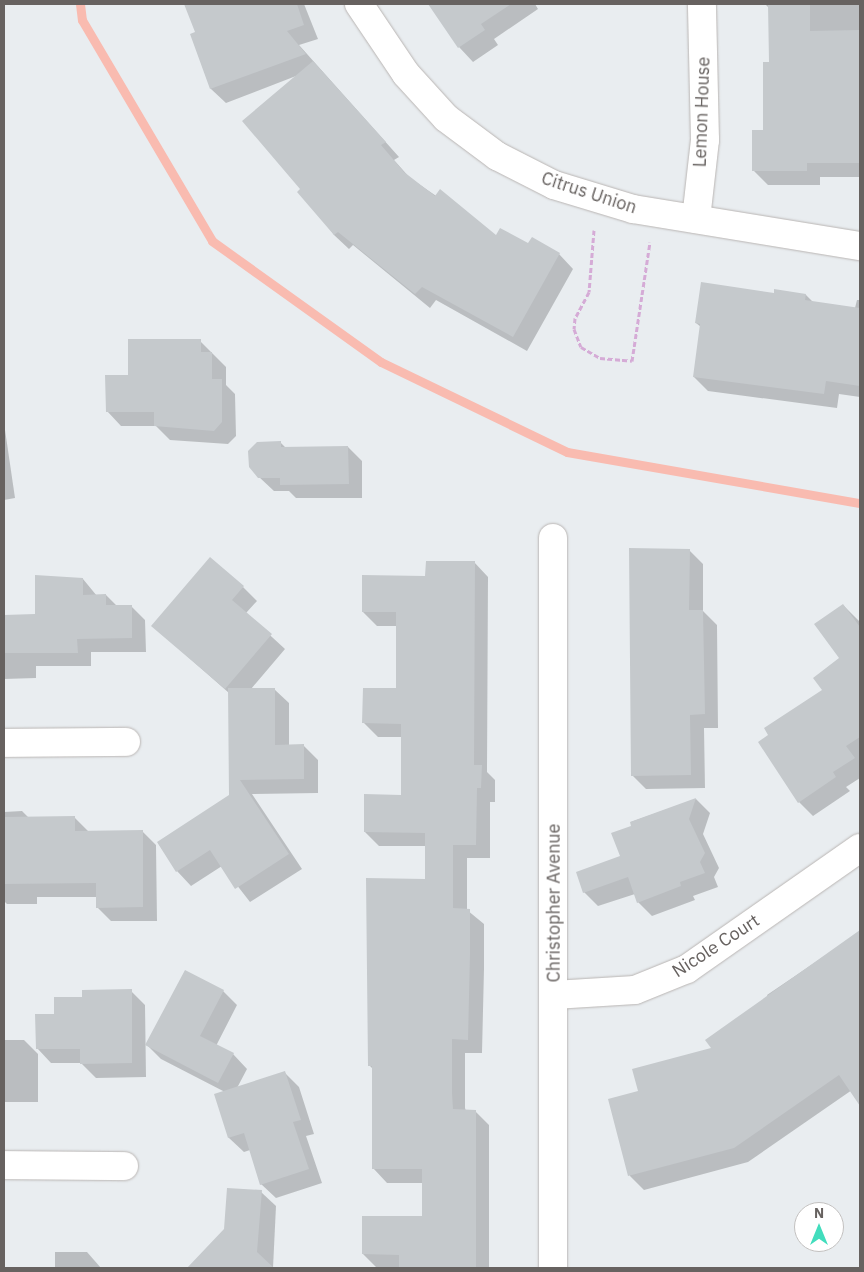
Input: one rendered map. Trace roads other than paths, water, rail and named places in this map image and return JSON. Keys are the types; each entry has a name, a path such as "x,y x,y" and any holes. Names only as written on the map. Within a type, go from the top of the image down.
{"street":[{"name":"Citrus Union","path":"359,4 406,74 446,118 497,156 554,185 634,209 860,246"},
{"name":"Lemon House","path":"696,219 705,140 702,4"},
{"name":"Christopher Avenue","path":"553,538 553,1268"},
{"path":"4,742 126,742"},
{"name":"Nicole Court","path":"554,995 635,990 687,969 860,848"},
{"path":"4,1165 124,1166"}],"waterway":[{"path":"80,4 82,20 212,241 381,362 567,452 860,503"}]}
